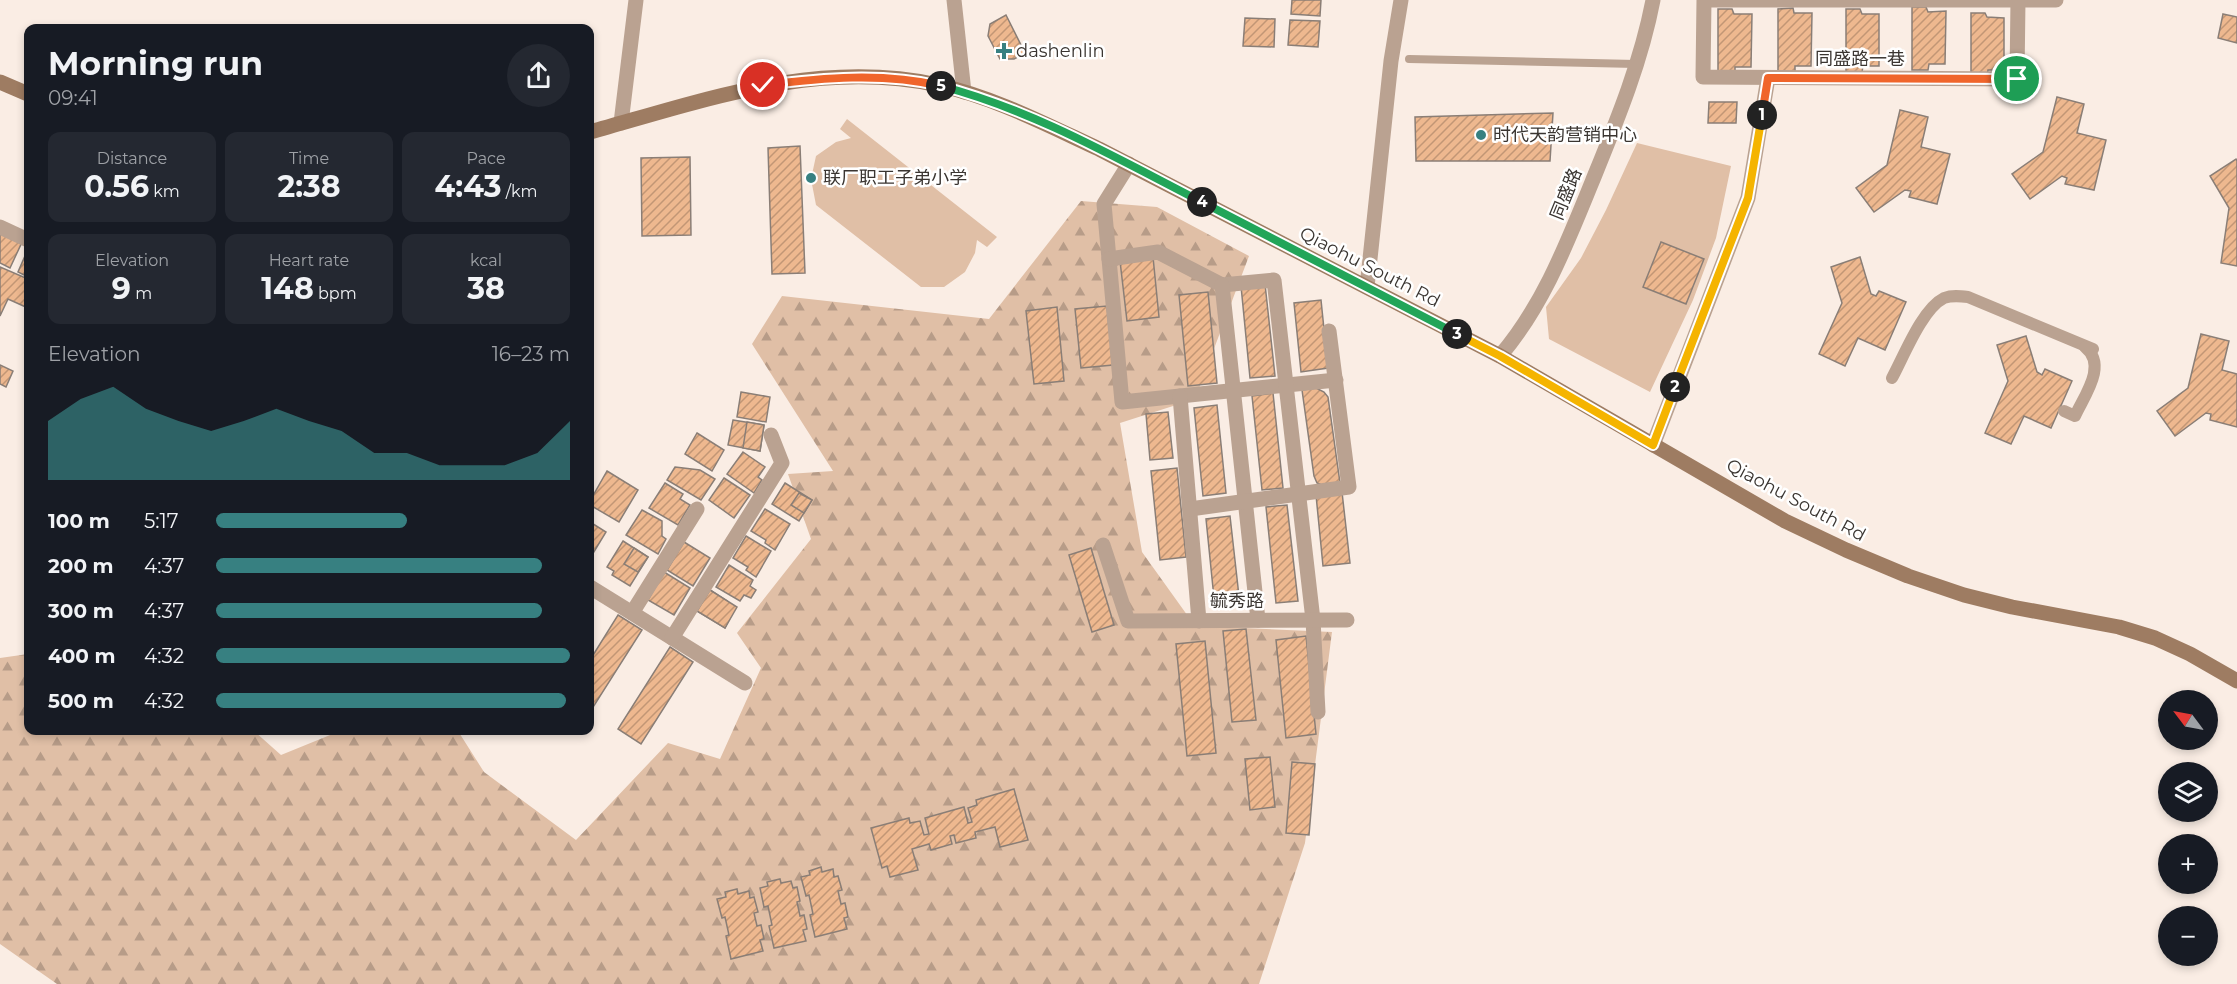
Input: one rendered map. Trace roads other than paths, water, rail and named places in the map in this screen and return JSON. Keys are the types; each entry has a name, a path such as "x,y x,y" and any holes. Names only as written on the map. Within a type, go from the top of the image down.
{"main road":[{"name":"Qiaohu South Rd","path":"594,131 713,96 763,85 825,77 872,77 936,85 964,92 1034,119 1130,164 1500,356 1785,521 1846,550 1908,576 1964,595 2012,607 2118,627 2156,638 2223,671 2237,681"},
{"path":"0,82 24,92"}],"street":[{"path":"621,123 636,0"},
{"path":"954,0 964,92"},
{"path":"1366,287 1391,61 1401,0"},
{"name":"同盛路","path":"1500,356 1530,317 1564,249 1607,144 1646,37 1653,0"},
{"path":"1704,0 2056,0"},
{"name":"同盛路一巷","path":"1704,0 1703,77 2017,79 2018,0"},
{"path":"1653,445 1748,198 1768,78"},
{"path":"1130,164 1104,204 1122,402 1336,380"},
{"path":"0,227 24,238"},
{"path":"1109,259 1158,252 1222,285 1274,280 1313,620 1318,712"},
{"path":"1222,285 1258,621"},
{"path":"1893,378 1931,309 1947,297 1968,297 2093,349"},
{"path":"1190,509 1349,487 1329,332"},
{"path":"2064,411 2075,416 2096,366 2092,353 2080,344"},
{"path":"1180,396 1199,621"},
{"path":"672,638 782,463 771,435"},
{"path":"632,613 697,508"},
{"name":"毓秀路","path":"1103,545 1128,621 1347,620"},
{"path":"594,589 745,683"}],"lane":[{"path":"1409,59 1636,64"}],"place":[{"name":"dashenlin","path":"1004,51"},
{"name":"时代天韵营销中心","path":"1481,135"},
{"name":"联厂职工子弟小学","path":"811,178"}]}
